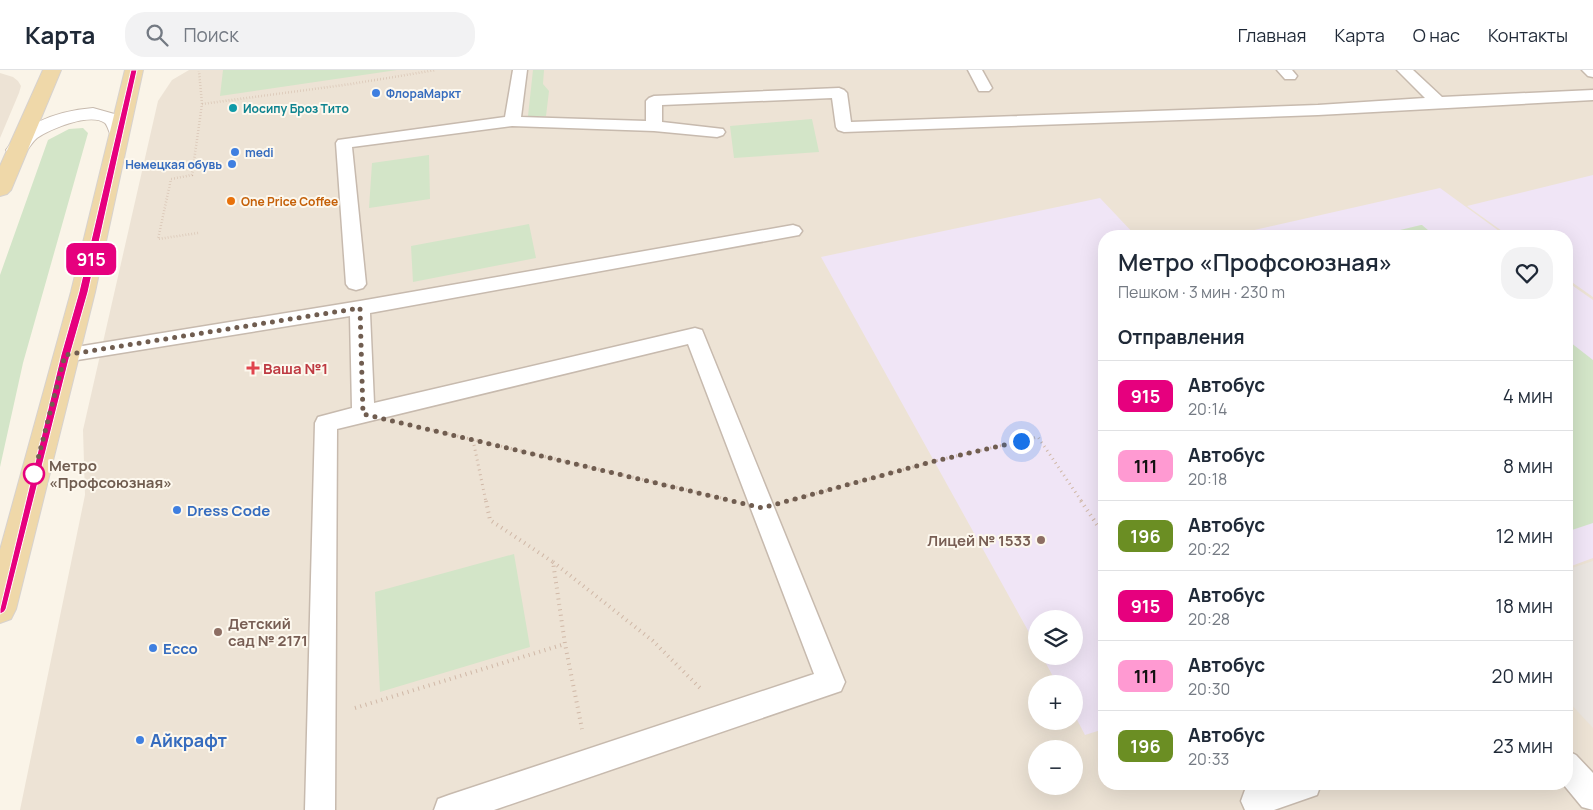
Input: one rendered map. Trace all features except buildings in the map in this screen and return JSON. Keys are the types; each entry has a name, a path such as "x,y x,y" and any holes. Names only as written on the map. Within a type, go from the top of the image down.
{"main road":[{"path":"0,190 52,70"},
{"path":"0,609 10,544 84,292 134,70"}],"street":[{"path":"16,150 29,136 44,126 79,115 98,115 110,119 116,124 119,133"}],"lane":[{"path":"512,121 520,70"},
{"path":"975,70 984,88"},
{"path":"1404,70 1438,102"},
{"path":"1589,70 1593,73"},
{"path":"654,126 654,101 839,93 844,127 1593,94"},
{"path":"1536,97 1593,106"},
{"path":"356,284 344,143 512,121 654,126 717,132"},
{"path":"65,355 360,308 793,231"},
{"path":"360,308 363,414"},
{"path":"320,810 326,422 694,336 831,682 449,810"},
{"path":"1573,773 1593,796"},
{"path":"1256,802 1289,790"}],"path":[{"path":"202,104 351,84 436,70"},
{"path":"198,233 158,239 171,179 192,175 202,104 199,71"},
{"path":"427,429 762,508 935,461 1038,437 1098,526"},
{"path":"473,440 490,520 552,562 653,641 728,716"},
{"path":"552,562 565,644 588,762"},
{"path":"321,718 565,644"}],"shaded area":[{"path":"189,70 1593,70 1593,810 20,810 85,495 83,430 158,101 172,80"},
{"path":"0,73 13,77 21,86 0,138"},
{"path":"1593,175 1593,297 1573,283 1573,230 1501,230 1467,206"},
{"path":"1440,188 1498,230 1254,230"},
{"name":"Лицей № 1533","path":"1100,198 1130,230 1098,230 1098,731 1085,735 1082,730 1083,675 1052,675 1047,665 1083,665 1083,610 1028,610 1028,631 821,257"},
{"path":"1573,286 1593,300 1593,558 1573,565"},
{"path":"1593,561 1593,728 1573,707 1573,568"}],"green space":[{"path":"223,70 397,70 220,96"},
{"path":"533,70 544,70 543,84 549,91 546,116 528,116"},
{"path":"812,119 819,152 734,158 730,126"},
{"path":"83,128 88,133 23,363 0,467 0,275 48,140 69,129"},
{"path":"429,155 430,199 369,208 372,163"},
{"path":"529,224 536,258 413,282 411,246"},
{"path":"1421,225 1428,230 1400,230"},
{"path":"1573,344 1593,360 1593,523 1573,530"},
{"path":"514,554 530,647 380,692 375,592"}],"bus line":[{"name":"915","path":"0,609 65,355 84,292 134,70"}],"place":[{"name":"ФлораМаркт","path":"376,93"},
{"name":"Иосипу Броз Тито","path":"233,108"},
{"name":"medi","path":"235,152"},
{"name":"Немецкая обувь","path":"232,164"},
{"name":"One Price Coffee","path":"231,201"},
{"name":"Ваша №1","path":"253,368"},
{"name":"Метро «Профсоюзная»","path":"34,474"},
{"name":"Dress Code","path":"177,510"},
{"name":"Лицей № 1533","path":"1041,540"},
{"name":"Детский сад № 2171","path":"218,632"},
{"name":"Ecco","path":"153,648"},
{"name":"Айкрафт","path":"140,740"}],"route":[{"path":"34,474 65,355 360,308 363,414 762,508 935,461 1021,441"}]}
